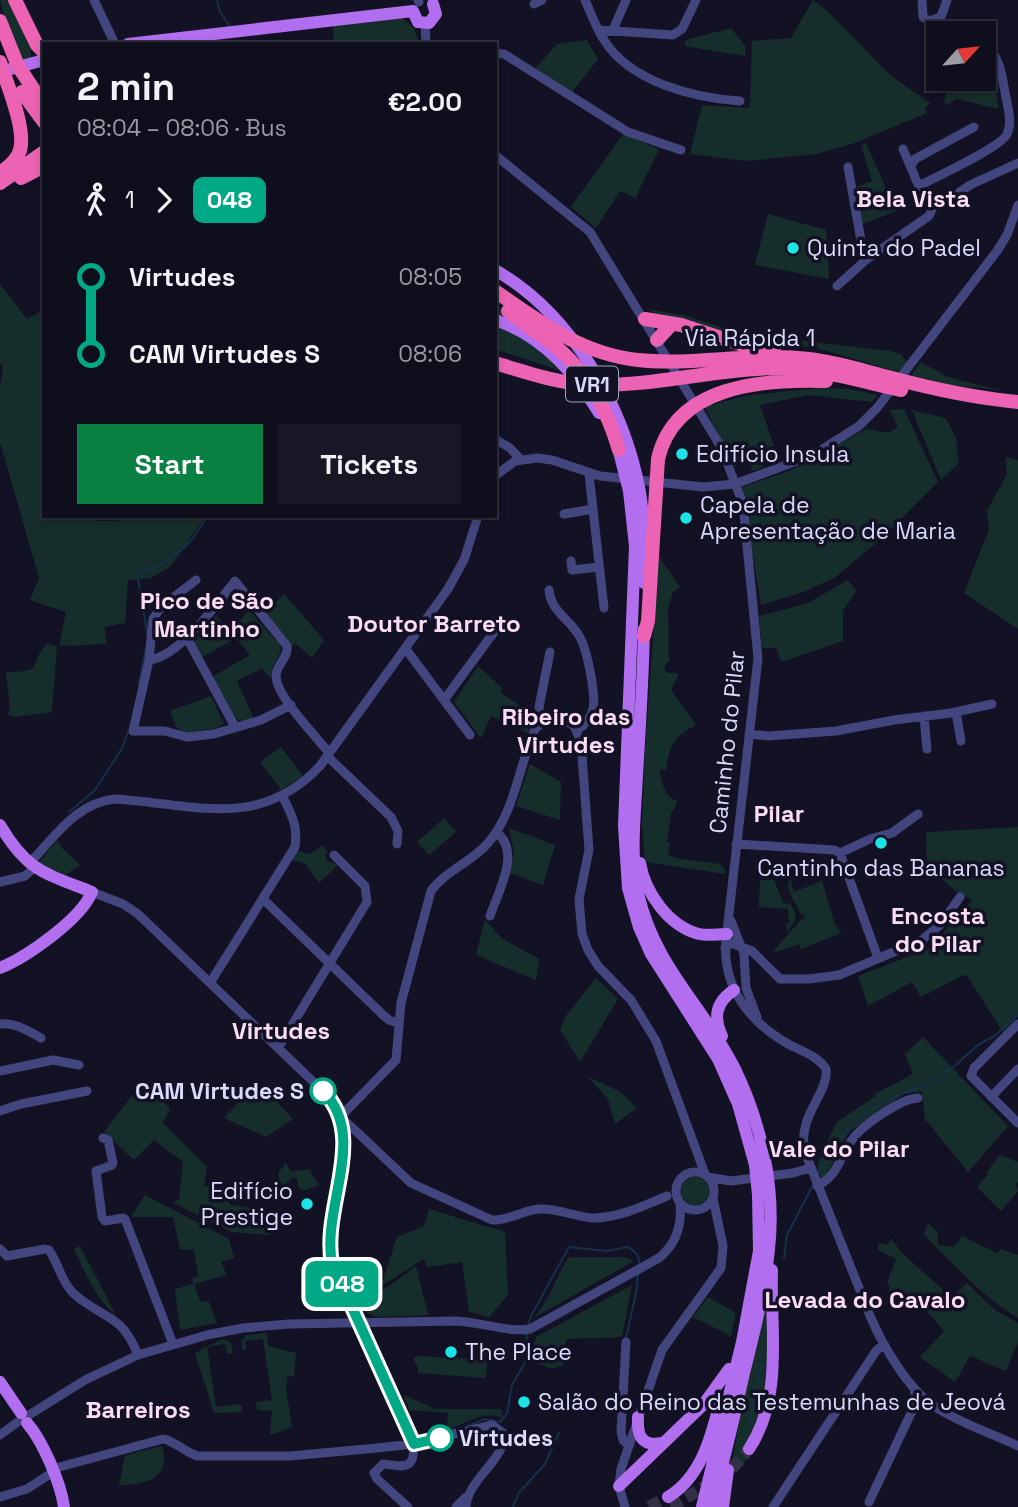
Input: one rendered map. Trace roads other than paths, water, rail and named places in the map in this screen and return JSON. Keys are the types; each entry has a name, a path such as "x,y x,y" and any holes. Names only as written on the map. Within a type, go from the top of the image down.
{"highway":[{"path":"15,0 38,57"},
{"path":"0,21 18,66 42,102"},
{"path":"0,48 17,83 42,119"},
{"path":"0,62 22,142 15,160 0,173"},
{"path":"0,183 40,160"},
{"path":"0,193 40,160"},
{"name":"Via Rápida 1","path":"497,292 556,333 584,346 619,357 660,361 686,368 819,372 877,385 992,403 1018,402"},
{"path":"497,303 560,350 571,362 600,401 619,450"},
{"path":"645,319 702,331 749,347 821,356 841,365"},
{"path":"657,340 672,324"},
{"path":"497,356 551,372 579,377 624,376 686,368"},
{"name":"Via Rápida 1","path":"497,364 548,379 585,384 623,383 686,368 780,357 841,365 1018,411"},
{"path":"644,636 648,621 661,446 678,418 695,404 713,395 759,386 805,380 877,385"}],"main road":[{"path":"142,42 426,1 435,2 435,18 425,24 415,19 417,4"},
{"path":"0,72 38,57"},
{"path":"497,271 513,280 546,308 587,362 616,416 644,533 644,636 635,874 650,932 667,966 733,1066 751,1106 772,1265 771,1397 764,1423 749,1448"},
{"path":"497,321 524,333 567,369 596,408 629,470"},
{"path":"634,491 635,591 624,826 628,888 639,927 651,954 712,1049 727,1078 761,1169"},
{"path":"0,825 31,866 92,892 78,914 27,952 0,968"},
{"path":"635,825 642,871 662,909 696,934 735,939"},
{"path":"733,1066 732,1057 718,1028 716,1015 722,1000 734,990"},
{"path":"702,1507 741,1348 759,1251 764,1194"},
{"path":"711,1507 754,1335 769,1249"},
{"path":"668,1497 687,1482 699,1464 714,1424 737,1338 746,1320"},
{"path":"619,1486 706,1402 729,1369"},
{"path":"0,1382 40,1440 63,1506"},
{"path":"638,1416 638,1430 642,1440 650,1444 662,1443"},
{"path":"723,1507 732,1427"}],"street":[{"path":"94,0 114,42"},
{"path":"586,0 599,30 617,56 651,79 699,96 740,101"},
{"path":"613,30 626,0"},
{"path":"599,30 673,34 682,29 696,0"},
{"path":"922,0 923,17 929,21 941,17 947,0"},
{"path":"425,24 426,42"},
{"path":"497,53 504,54 628,132 681,150"},
{"path":"919,186 989,150 1008,134 1010,118 996,59"},
{"path":"911,166 915,159 974,127"},
{"path":"903,149 926,203 933,207 941,205 970,185 1018,163"},
{"name":"Caminho do Pilar","path":"497,157 590,232 721,447 743,504 758,658 729,916 735,939 746,963 744,979 749,1000 764,1027"},
{"path":"848,167 863,252 867,259"},
{"path":"497,475 516,461 545,458 589,474 703,488 735,484 813,455 859,426 877,408 997,251 1007,235 1018,205"},
{"path":"837,286 867,259 929,216 933,207"},
{"path":"499,442 517,454 516,461"},
{"path":"589,474 604,608"},
{"path":"564,514 593,509"},
{"path":"0,882 25,876 77,813 102,801 116,799 228,809 258,806 282,796 308,778 455,579 477,518"},
{"path":"571,561 572,570 599,566"},
{"path":"196,580 156,613 153,619 149,660 133,731 165,731 187,737 214,734 266,718 291,705"},
{"path":"149,660 161,657 187,638 235,581 287,646 287,654 276,675 279,687 328,754 391,817 398,831 397,844"},
{"path":"549,590 555,609 576,631 584,646 593,707 587,720 577,730"},
{"path":"444,700 497,628"},
{"path":"187,638 235,727"},
{"path":"405,648 470,734"},
{"path":"543,722 540,707 550,652"},
{"path":"749,734 768,736 836,732 992,704"},
{"path":"956,712 961,741"},
{"path":"925,716 927,749"},
{"path":"340,1117 398,1056 398,1023 431,891 472,860 496,832 503,820 533,734 543,722 561,718 577,730 581,742 589,842 579,899 582,934 598,966 631,1000 656,1041 714,1194 724,1251 721,1268 662,1350 621,1469 619,1486 625,1507"},
{"path":"210,983 295,848 295,822 282,796"},
{"path":"840,853 870,839 892,833 918,814"},
{"path":"490,916 509,855 504,839 496,832"},
{"path":"736,844 834,850 840,853 878,958"},
{"path":"278,1048 368,902 365,886 334,856"},
{"path":"92,892 133,910 326,1094 340,1117 411,1183 492,1220 502,1220 536,1209 592,1218 612,1216 667,1196"},
{"path":"725,948 735,939 752,951 780,979 839,975 927,937 940,925 960,897"},
{"path":"263,899 388,1020 398,1023"},
{"name":"Caminho do Pilar","path":"735,939 725,948 727,970 734,990 754,1020 780,1039 820,1061 827,1069 826,1079 804,1125 805,1155 884,1344 915,1389 928,1402 1018,1446"},
{"path":"746,963 763,963"},
{"path":"734,990 744,979"},
{"path":"0,1024 22,1027 41,1038"},
{"path":"1018,1024 972,1072 973,1080 1018,1123"},
{"path":"0,1071 54,1060 79,1065"},
{"path":"991,1097 1018,1069"},
{"path":"0,1111 21,1104 87,1091"},
{"path":"797,1175 816,1184 834,1172 859,1131 902,1102 918,1098"},
{"path":"340,1117 344,1136 330,1222 329,1249 332,1263 414,1444 415,1455 409,1464 383,1464 374,1473 377,1479 408,1507"},
{"path":"103,1138 108,1140 113,1163 96,1171 102,1217 105,1221 125,1219 173,1344"},
{"path":"678,1230 680,1203 677,1186 691,1167 696,1148"},
{"path":"797,1175 805,1155"},
{"path":"686,1174 697,1172 731,1181 797,1175 810,1169"},
{"path":"0,1435 85,1380 138,1356 223,1331 262,1326 465,1322 525,1330 541,1325 654,1262 668,1250 678,1230 697,1210 731,1181"},
{"path":"680,1203 717,1222"},
{"path":"0,1249 7,1256 46,1249 49,1251 72,1293 122,1325 138,1356"},
{"path":"626,1342 621,1423 623,1440 628,1445"},
{"path":"773,1507 876,1351 884,1344"},
{"path":"869,1502 913,1409 915,1389"},
{"path":"913,1409 928,1402"},
{"path":"0,1497 27,1489 52,1470 163,1440 198,1456 290,1456 414,1444 465,1433 485,1425 498,1427 505,1440 502,1449 466,1502 456,1507"}],"waterway":[{"path":"217,0 220,12 230,26"},
{"path":"147,632 137,573 159,566 178,553 195,536 206,518"},
{"path":"139,684 146,648"},
{"path":"69,812 95,790 121,750 129,730"},
{"path":"818,1173 850,1126 866,1113 898,1095 928,1084 950,1070 1018,1015"},
{"path":"784,1258 787,1235 813,1185"},
{"path":"528,1326 569,1247 607,1251 627,1247 637,1254 639,1265"},
{"path":"626,1338 638,1274"},
{"path":"468,1426 484,1419 500,1422 507,1414 512,1385 526,1361 527,1332"},
{"path":"749,1426 762,1364"},
{"path":"419,1436 456,1429"},
{"path":"513,1507 518,1494 545,1464 559,1433"}],"tunnel":[{"path":"671,1507 729,1472 749,1449"},
{"path":"649,1507 668,1497"}],"place":[{"name":"Quinta do Padel","path":"793,248"},
{"name":"Edifício Insula","path":"682,454"},
{"name":"Capela de Apresentação de Maria","path":"686,518"},
{"name":"Cantinho das Bananas","path":"881,843"},
{"name":"CAM Virtudes S","path":"323,1091"},
{"name":"Edifício Prestige","path":"307,1204"},
{"name":"The Place","path":"451,1352"},
{"name":"Salão do Reino das Testemunhas de Jeová","path":"524,1402"},
{"name":"Virtudes","path":"440,1438"}],"district":[{"name":"Bela Vista","path":"913,198"},
{"name":"Pico de São Martinho","path":"207,614"},
{"name":"Doutor Barreto","path":"434,623"},
{"name":"Ribeiro das Virtudes","path":"566,730"},
{"name":"Pilar","path":"779,813"},
{"name":"Encosta do Pilar","path":"938,929"},
{"name":"Virtudes","path":"281,1030"},
{"name":"Vale do Pilar","path":"839,1148"},
{"name":"Levada do Cavalo","path":"865,1299"},
{"name":"Barreiros","path":"138,1409"}]}
